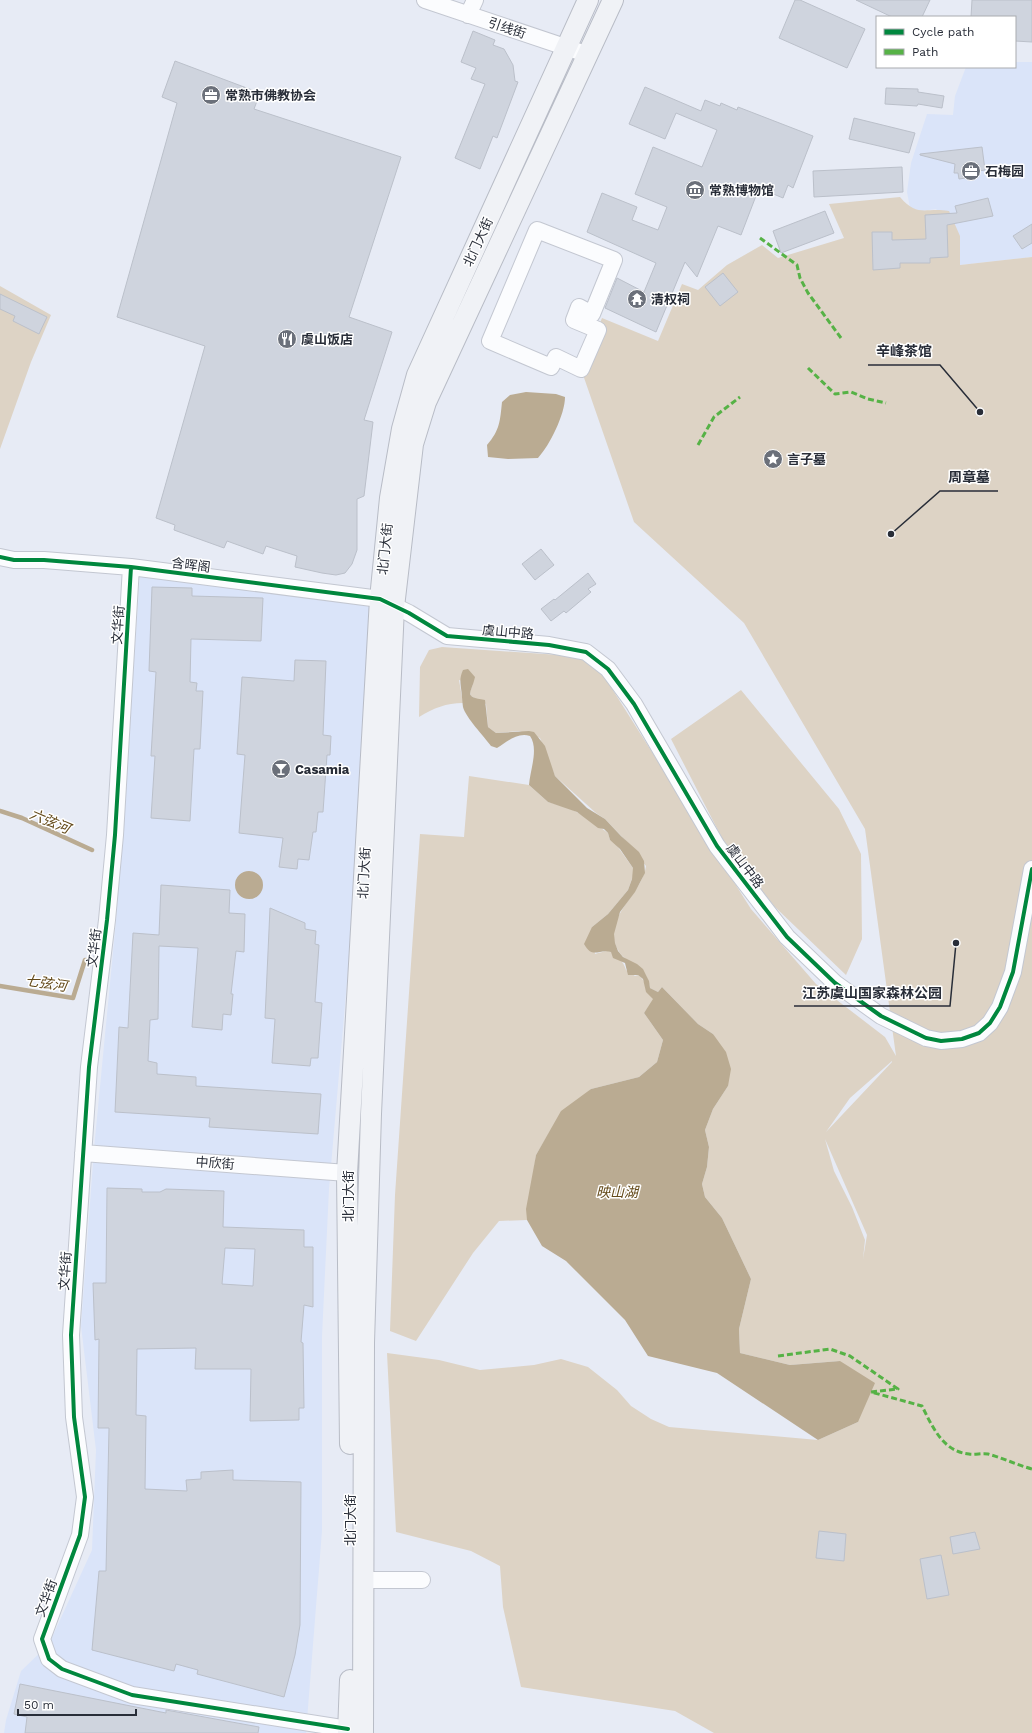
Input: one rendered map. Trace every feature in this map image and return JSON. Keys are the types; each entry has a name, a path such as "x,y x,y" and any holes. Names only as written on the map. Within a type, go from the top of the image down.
{"main road":[{"name":"北门大街","path":"353,1732 362,1580 364,1342 390,498 402,429 417,375 567,49 588,0"},
{"name":"北门大街","path":"353,1732 347,1173 387,603 413,444 426,402 614,0"}],"street":[{"name":"引线街","path":"425,0 567,49 589,55"},
{"path":"468,15 475,0"},
{"path":"537,230 614,260 592,314 579,308 574,320 598,330 581,368 556,357 551,367 490,341 537,230"},
{"name":"含晖阁","path":"0,557 14,560 44,560 131,567 387,603"},
{"name":"文华街","path":"131,567 115,835 107,920 89,1067 70,1335 74,1417 85,1498 80,1535 42,1639 49,1659 62,1670 132,1694 353,1732"},
{"name":"虞山中路","path":"387,603 409,613 447,636 557,647 586,652 608,669 634,704 717,846 787,937 835,983 881,1016 926,1038 941,1041 962,1039 979,1033 990,1023 1000,1007 1012,972 1032,869"},
{"name":"中欣街","path":"83,1153 347,1173"},
{"path":"362,1580 422,1580"}],"shaded area":[{"name":"石梅园","path":"1016,62 1032,62 1032,257 960,265 960,236 936,209 922,211 910,208 907,192 911,163 927,114 953,115 955,96 966,68 1016,68"},
{"path":"900,197 917,210 949,211 960,236 960,265 1032,257 1032,1733 714,1733 675,1711 521,1687 503,1607 500,1566 471,1551 396,1532 387,1353 439,1360 480,1370 534,1365 561,1359 588,1367 617,1390 631,1406 651,1419 669,1427 818,1440 858,1422 840,1361 790,1365 740,1353 739,1329 751,1279 722,1218 705,1197 702,1184 707,1167 709,1147 705,1130 713,1109 728,1086 713,1034 698,1024 662,987 658,992 650,988 648,979 644,972 636,964 626,959 622,955 618,950 614,939 614,928 618,917 643,877 646,866 628,843 605,819 596,813 555,776 540,738 519,731 496,733 488,727 486,704 471,696 470,692 473,684 459,680 463,703 440,707 419,717 420,667 429,650 442,647 574,656 586,659 604,676 751,909 816,984 885,1037 896,1056 865,829 744,623 634,522 581,369 602,318 658,341 682,284 698,290 727,265 762,245 778,258 844,238 829,204","holes":["892,1062 826,1132 850,1098","825,1139 867,1235 863,1259 865,1240 852,1207 834,1171"]},
{"path":"0,286 51,315 31,362 0,449"},
{"path":"140,575 234,582 371,607 350,947 329,1189 322,1336 322,1531 306,1733 4,1733 6,1720 21,1671 49,1644 92,1550 96,1450 81,1326 94,1149 116,921"},
{"path":"741,690 839,809 861,854 862,939 846,975 775,907 725,844 671,739"},
{"path":"469,776 529,785 548,802 569,808 584,816 608,833 610,840 615,843 633,868 634,873 628,890 608,914 592,927 595,954 606,951 611,952 619,958 626,970 635,976 638,975 643,980 648,992 654,999 644,1013 663,1040 657,1062 639,1077 591,1089 549,1133 536,1155 527,1220 499,1221 473,1253 416,1341 390,1331 395,1195 420,834 464,837"}],"water":[{"path":"526,392 556,394 565,397 560,420 543,452 538,458 508,459 488,457 487,445 495,435 499,425 502,402 510,395"},
{"name":"映山湖","path":"468,669 475,677 470,694 471,696 485,700 488,727 496,733 534,732 545,746 555,776 587,808 605,819 639,852 644,861 645,873 635,892 620,912 614,934 618,951 623,957 637,964 643,969 649,981 650,988 658,992 662,987 698,1024 713,1034 726,1052 731,1069 728,1086 713,1109 705,1130 709,1147 707,1167 702,1184 705,1197 722,1218 751,1279 739,1329 740,1353 790,1365 840,1361 875,1383 858,1422 818,1440 717,1373 648,1356 625,1320 566,1261 542,1246 527,1220 526,1209 536,1155 561,1111 591,1089 639,1077 657,1062 663,1040 644,1013 653,999 646,992 643,979 638,975 628,975 625,963 613,958 611,952 607,951 593,953 587,949 584,944 592,927 608,914 628,890 632,879 633,868 620,849 610,840 608,833 604,829 598,828 577,812 548,802 529,785 534,753 533,741 530,736 516,736 497,748 491,746 471,722 463,707 460,679 463,670"},
{"path":"249,871 259,875 263,885 259,895 249,899 239,895 235,885 239,875"}],"building":[{"path":"795,0 800,0 865,29 847,68 779,38"},
{"path":"856,0 930,0 922,16 890,16"},
{"path":"972,0 1032,0 1032,42 1016,41 1016,16 971,16"},
{"path":"473,31 495,40 493,45 504,49 513,65 515,81 518,82 497,138 493,136 480,169 455,158 485,84 471,79 476,68 461,62"},
{"name":"虞山饭店","path":"175,61 260,93 254,109 401,157 349,317 392,332 364,420 373,422 364,496 357,499 357,550 352,564 345,573 336,575 295,567 297,556 266,546 263,554 227,541 224,548 174,530 175,525 156,518 205,346 117,317 177,103 162,97"},
{"path":"645,87 701,111 705,100 720,106 721,103 737,110 738,107 813,136 793,188 788,185 783,198 759,188 741,235 718,226 697,277 685,262 656,332 605,308 617,278 644,292 656,263 587,232 602,193 637,207 632,220 658,230 667,207 635,194 653,147 702,167 717,130 676,113 665,139 629,124"},
{"path":"886,88 918,89 918,92 944,96 942,108 918,104 917,106 885,104"},
{"path":"854,118 915,133 909,153 849,139"},
{"path":"982,147 985,170 972,172 973,177 959,179 958,173 954,173 955,164 920,155 920,154"},
{"path":"902,167 903,192 814,197 813,171"},
{"path":"988,198 993,216 947,225 948,257 930,258 930,263 900,263 900,268 873,270 872,232 892,232 892,240 926,239 925,215 957,213 955,206"},
{"path":"825,211 834,233 781,253 773,231"},
{"path":"1032,224 1032,243 1022,249 1013,236"},
{"path":"723,273 738,292 720,306 705,287"},
{"path":"0,294 47,317 39,334 13,321 15,316 0,309"},
{"path":"541,549 554,565 535,580 522,564"},
{"path":"588,573 596,584 588,589 591,592 566,613 564,611 551,621 541,609 554,599 555,600"},
{"path":"152,587 192,588 192,596 263,598 261,641 191,639 190,682 197,683 196,691 203,691 200,749 194,749 190,821 151,818 155,756 151,756 156,672 149,671"},
{"path":"295,660 326,661 323,735 331,736 330,755 327,755 323,812 318,812 316,832 313,832 309,860 298,859 297,869 279,867 283,838 239,833 245,755 237,754 242,677 294,681"},
{"path":"161,885 230,890 229,913 245,914 244,952 236,951 231,994 233,994 231,1015 223,1014 222,1030 192,1027 198,948 159,946 158,1019 150,1020 148,1061 157,1063 157,1074 196,1077 196,1086 321,1094 318,1134 209,1127 210,1118 115,1112 119,1027 128,1028 133,933 159,935"},
{"path":"270,908 305,923 305,929 316,931 315,944 319,945 315,1002 322,1003 318,1058 311,1058 310,1066 272,1063 275,1019 265,1018"},
{"path":"107,1188 142,1189 142,1192 160,1192 166,1189 224,1191 223,1227 304,1230 304,1247 313,1247 313,1307 304,1305 301,1342 303,1343 304,1408 299,1408 299,1420 250,1421 251,1369 195,1369 196,1348 137,1349 136,1415 146,1416 145,1489 187,1491 186,1480 201,1479 201,1472 233,1470 233,1480 301,1482 300,1625 295,1655 284,1697 197,1674 198,1670 176,1664 174,1671 92,1650 99,1571 106,1571 109,1428 98,1428 99,1339 95,1340 93,1283 106,1283","holes":["225,1248 255,1249 253,1286 222,1284"]},
{"path":"819,1531 846,1534 844,1561 816,1558"},
{"path":"975,1532 980,1549 953,1554 950,1537"},
{"path":"941,1555 949,1595 927,1599 920,1559"},
{"path":"20,1684 166,1713 166,1710 259,1727 258,1733 25,1733 27,1717 14,1714"}],"waterway":[{"name":"六弦河","path":"0,811 22,818 92,850"},
{"name":"七弦河","path":"0,986 73,998 85,960"}],"marked path":[{"path":"760,238 797,265 800,278 808,293 841,338"},
{"path":"808,368 835,394 851,392 868,399 886,403"},
{"path":"698,445 714,417 740,397"},
{"path":"778,1356 830,1349 850,1356 898,1389 871,1392 922,1406 934,1429 945,1443 952,1448 969,1454 988,1454 1032,1469"}],"cycle path":[{"path":"0,557 14,560 44,560 131,567 380,599 409,613 447,636 549,645 586,652 608,669 634,704 717,846 787,937 835,983 881,1016 926,1038 941,1041 962,1039 979,1033 990,1023 1000,1007 1013,972 1032,869"},
{"path":"131,567 115,835 107,920 89,1067 71,1335 74,1417 85,1497 80,1535 42,1639 49,1659 62,1669 132,1695 348,1729"}],"place":[{"name":"常熟市佛教协会","path":"211,95"},
{"name":"石梅园","path":"971,171"},
{"name":"常熟博物馆","path":"695,190"},
{"name":"清权祠","path":"637,299"},
{"name":"虞山饭店","path":"287,339"},
{"name":"辛峰茶馆","path":"980,412"},
{"name":"言子墓","path":"773,459"},
{"name":"周章墓","path":"891,534"},
{"name":"Casamia","path":"281,769"},
{"name":"江苏虞山国家森林公园","path":"956,943"}]}
